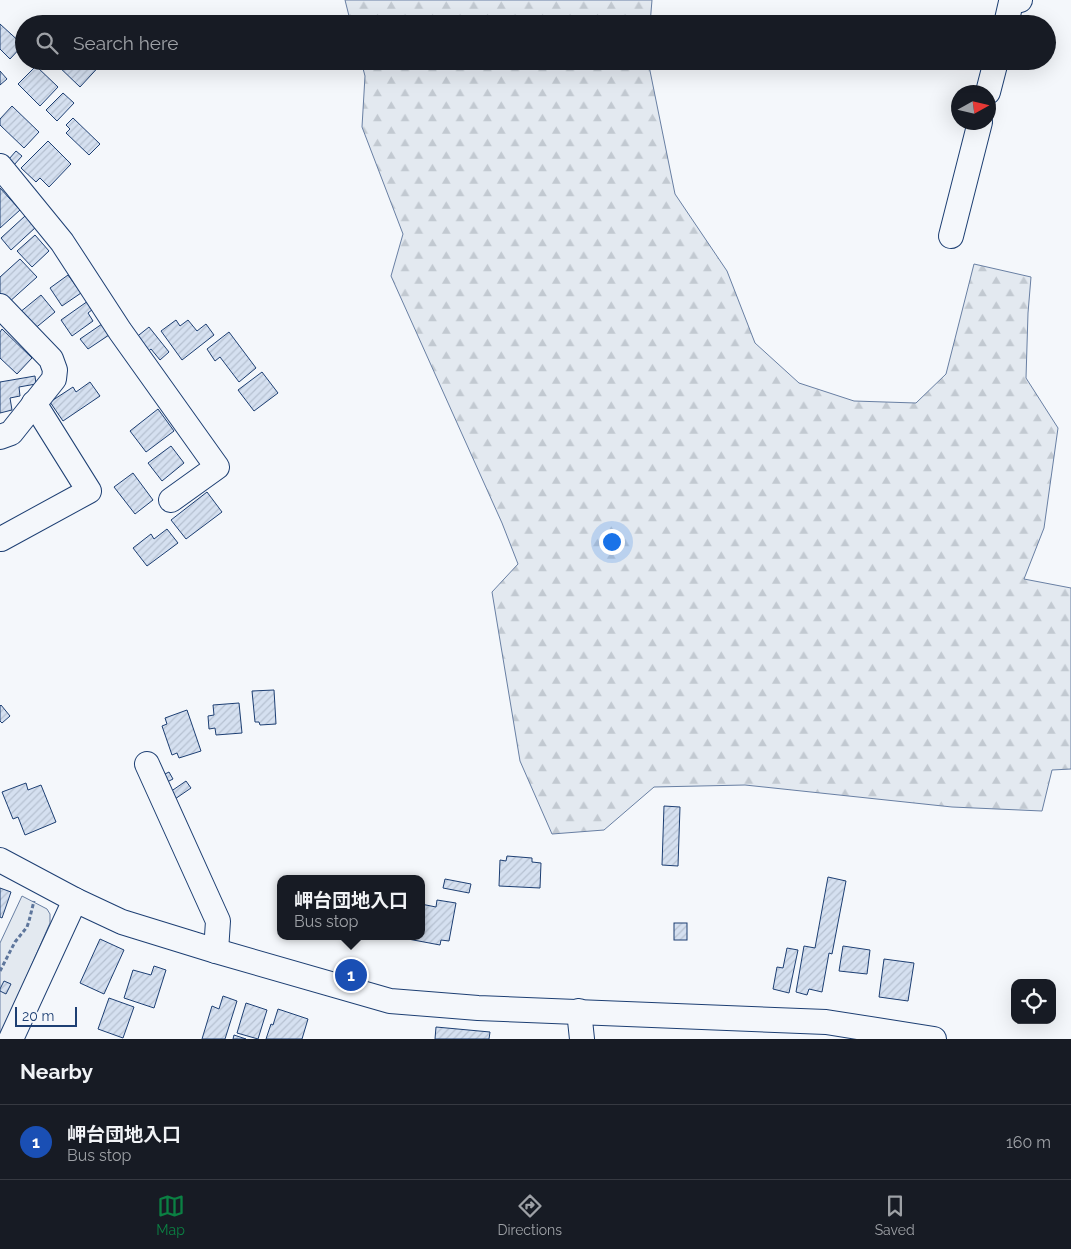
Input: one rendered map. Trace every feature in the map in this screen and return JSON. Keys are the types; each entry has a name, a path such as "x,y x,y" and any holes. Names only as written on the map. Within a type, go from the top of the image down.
{"street":[{"path":"1008,15 1011,2 1020,0"},
{"path":"990,85 994,70"},
{"path":"951,236 978,130"},
{"path":"0,166 62,242 120,332 217,467 171,500"},
{"path":"0,306 51,359 55,370 54,379 11,432 0,437"},
{"path":"1,539 89,491 34,403"},
{"path":"147,764 218,921 216,951"},
{"path":"0,860 74,900 122,922 390,1001 478,1008 826,1022 934,1039"},
{"path":"11,1039 74,900"},
{"path":"579,1011 582,1039"}],"path":[{"path":"0,971 15,942 27,928 35,898"}],"green space":[{"path":"345,0 652,0 651,15 349,15"},
{"path":"363,70 650,70 675,194 727,271 755,343 799,383 854,401 916,403 946,374 974,264 1031,277 1026,378 1058,428 1044,528 1024,579 1071,588 1071,769 1052,770 1042,811 952,807 745,785 654,787 604,830 552,834 520,761 492,592 518,564 502,523 391,276 403,234 362,127 365,76"},
{"path":"22,896 47,909 50,914 50,923 0,1037 0,943"}],"building":[{"path":"0,24 15,38 15,54 10,59 0,49"},
{"path":"32,70 40,70 58,87 40,106 18,84"},
{"path":"62,70 96,70 80,87"},
{"path":"0,71 7,79 0,85"},
{"path":"63,93 74,103 57,121 46,110"},
{"path":"12,106 39,132 24,148 0,125 0,119"},
{"path":"73,118 100,144 89,155 66,133 70,129 66,125"},
{"path":"48,141 71,164 49,187 40,178 36,182 21,168"},
{"path":"16,151 22,156 14,165 9,159"},
{"path":"0,188 20,210 0,228"},
{"path":"25,216 36,227 11,250 1,238"},
{"path":"35,235 49,251 32,267 17,251"},
{"path":"20,259 37,277 8,303 0,294 0,277"},
{"path":"68,275 81,293 62,306 50,288"},
{"path":"41,295 55,312 33,330 19,313"},
{"path":"88,301 93,309 88,313 93,321 72,336 61,320"},
{"path":"176,320 180,326 188,320 197,331 206,324 214,335 182,360 161,331"},
{"path":"102,324 109,335 88,349 80,339"},
{"path":"149,327 169,352 160,360 151,349 145,354 134,339"},
{"path":"2,329 32,358 17,374 0,358 0,332"},
{"path":"229,332 256,368 239,382 220,357 215,361 207,349"},
{"path":"262,372 278,393 254,411 238,390"},
{"path":"35,376 36,384 19,387 20,396 10,398 12,410 0,413 0,382"},
{"path":"90,382 100,396 63,421 50,402 73,387 76,392"},
{"path":"158,409 174,431 146,452 130,431"},
{"path":"171,446 184,463 162,481 148,463"},
{"path":"133,473 153,500 135,514 114,487"},
{"path":"207,492 222,512 186,539 171,520"},
{"path":"167,529 178,543 147,566 133,548 151,534 154,539"},
{"path":"274,690 276,724 260,725 259,722 255,722 252,691"},
{"path":"239,703 242,733 216,735 215,728 209,729 208,716 214,715 213,705"},
{"path":"1,705 10,716 2,723 0,721"},
{"path":"187,710 201,751 179,758 177,753 172,755 162,726 167,724 165,718"},
{"path":"169,772 173,779 165,783 161,776"},
{"path":"186,781 191,788 175,799 170,792"},
{"path":"26,783 28,790 41,785 56,822 25,835 18,817 13,819 2,792"},
{"path":"664,806 680,807 678,866 662,865"},
{"path":"507,856 532,858 532,862 541,863 540,888 499,886 500,860 506,861"},
{"path":"828,877 846,881 832,954 829,953 822,992 809,989 807,995 796,992 804,946 815,948"},
{"path":"445,879 471,884 469,893 443,888"},
{"path":"0,888 11,892 2,918 0,917"},
{"path":"437,900 456,903 449,941 441,940 440,945 413,940 425,940 425,905 436,907"},
{"path":"674,923 687,923 687,940 674,940"},
{"path":"100,939 124,950 104,994 80,983"},
{"path":"843,946 870,950 867,974 839,971"},
{"path":"787,948 798,950 789,993 773,989 777,967 783,968"},
{"path":"884,959 914,963 908,1001 879,997"},
{"path":"154,966 166,970 154,1008 124,998 133,970 151,975"},
{"path":"4,981 11,984 6,994 0,991"},
{"path":"223,996 237,1001 225,1039 202,1039 212,1006 219,1009"},
{"path":"109,998 134,1007 123,1038 98,1029"},
{"path":"246,1003 267,1010 258,1039 237,1033"},
{"path":"278,1009 308,1019 302,1039 266,1039"},
{"path":"436,1027 490,1032 489,1039 435,1039"},
{"path":"234,1035 246,1039 233,1039"}],"place":[{"name":"岬台団地入口","path":"351,975"}]}
